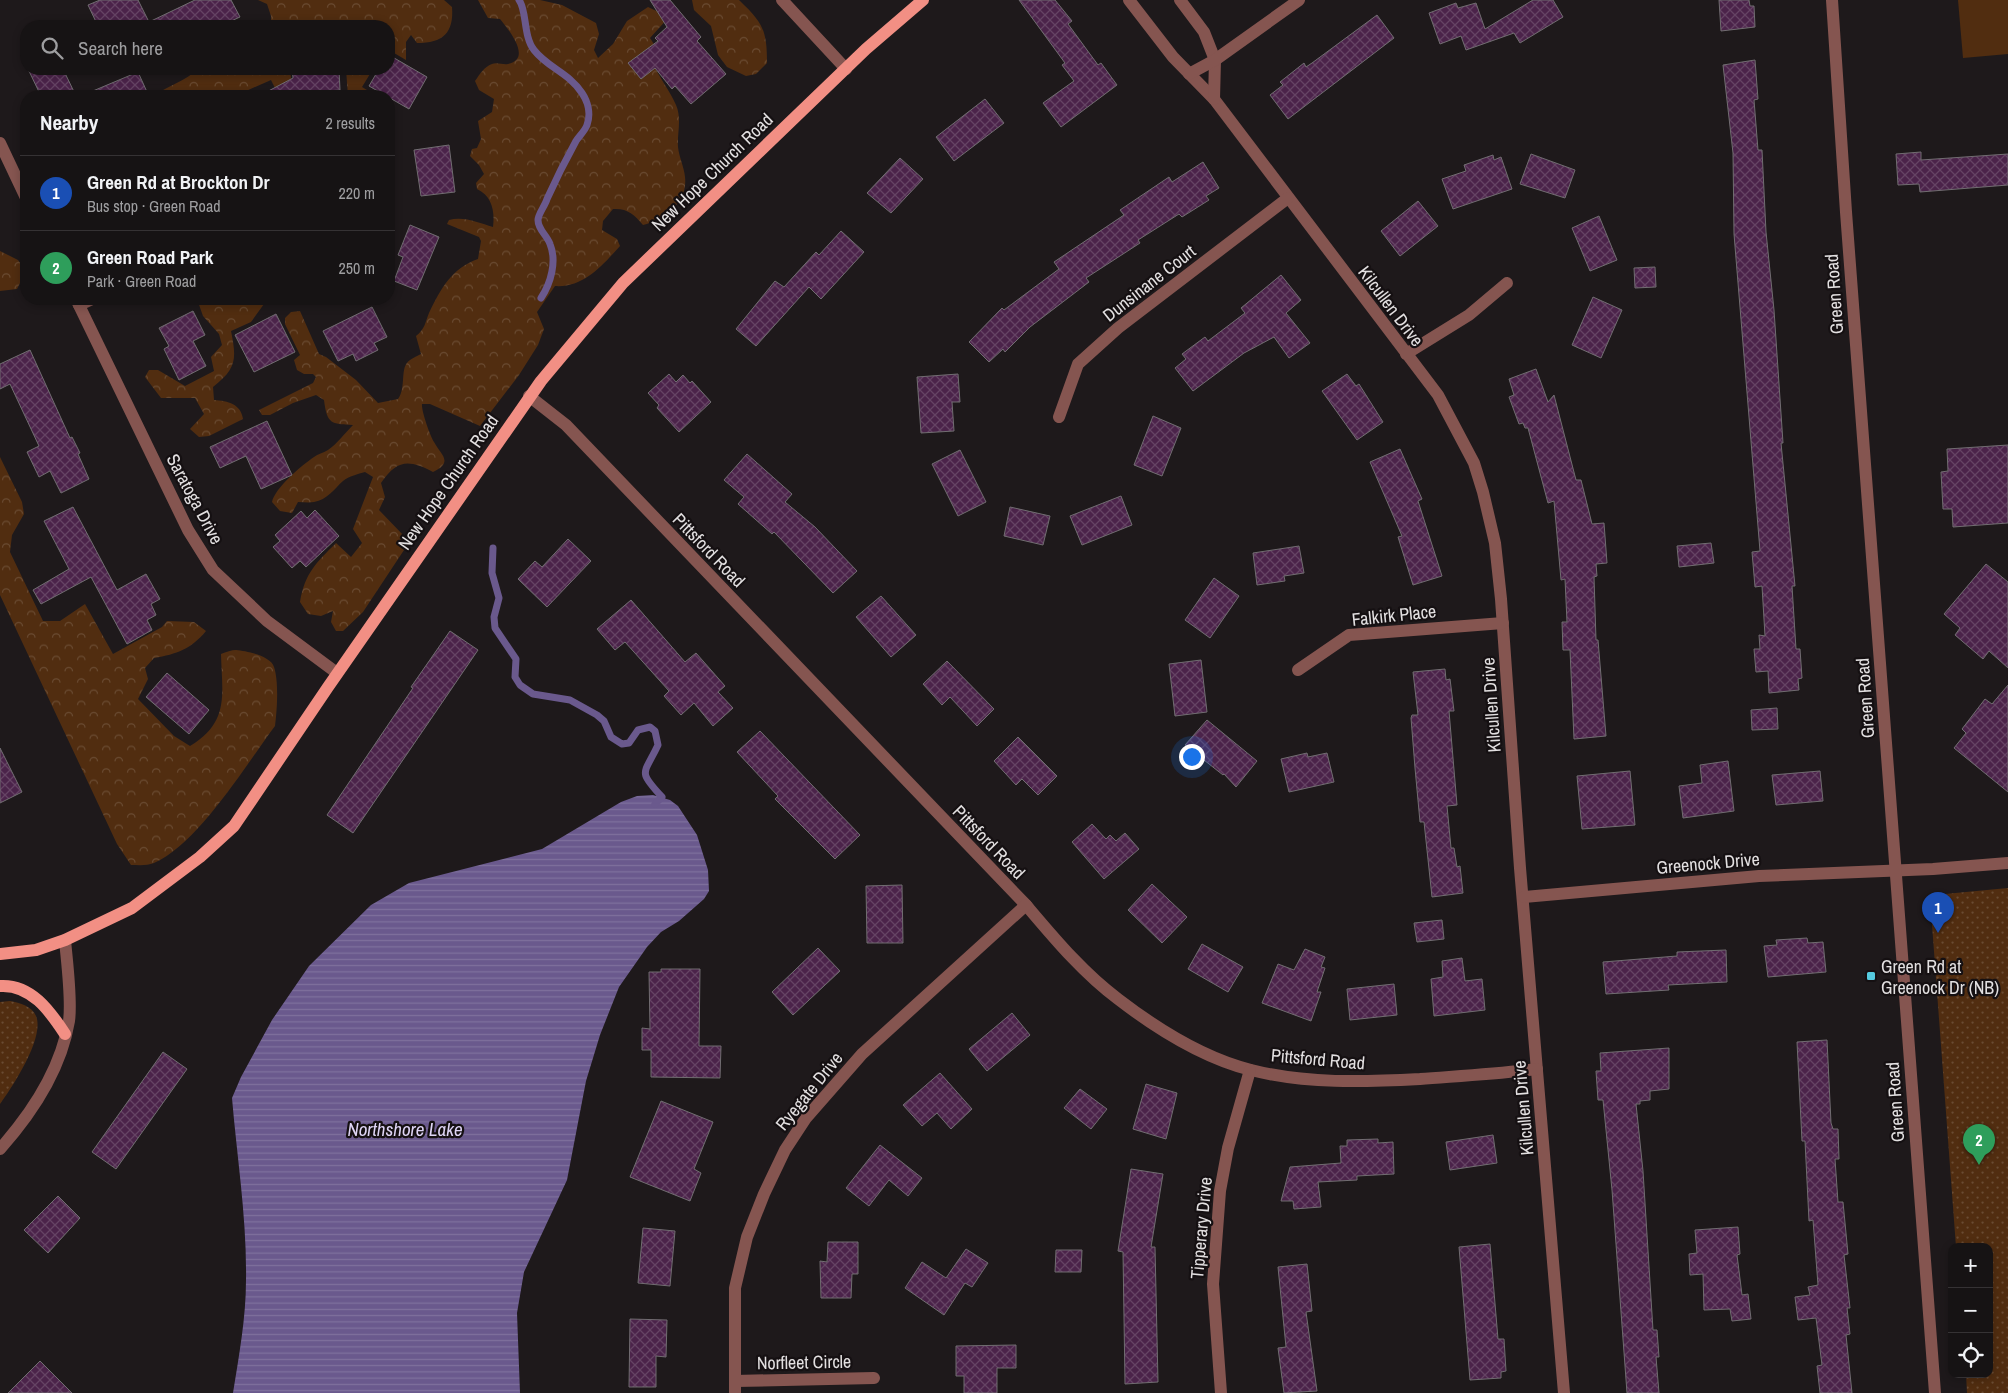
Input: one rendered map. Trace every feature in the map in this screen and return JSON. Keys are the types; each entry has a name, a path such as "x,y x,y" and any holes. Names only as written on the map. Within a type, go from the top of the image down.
{"main road":[{"name":"New Hope Church Road","path":"0,954 36,950 65,940 132,908 200,857 234,826 337,673 529,396 623,283 846,69 923,0"},
{"path":"0,986 8,985 27,990 51,1013 65,1034"}],"street":[{"path":"782,0 846,69"},
{"name":"Kilcullen Drive","path":"1128,0 1188,74 1214,99 1438,395 1474,463 1495,543 1564,1393"},
{"path":"1180,0 1204,32 1214,60 1214,99"},
{"path":"1188,74 1214,60 1299,0"},
{"name":"Green Road","path":"1832,0 1846,221 1935,1393"},
{"path":"0,143 20,185"},
{"name":"Dunsinane Court","path":"1059,417 1078,364 1118,328 1288,198"},
{"path":"1406,354 1469,315 1506,283"},
{"name":"Saratoga Drive","path":"78,305 188,530 214,570 267,621 337,673"},
{"name":"Pittsford Road","path":"529,396 566,425 1026,905 1065,951 1117,998 1184,1042 1220,1059 1250,1070 1294,1078 1378,1082 1537,1069"},
{"name":"Falkirk Place","path":"1298,670 1349,635 1502,623"},
{"name":"Greenock Drive","path":"1524,897 1758,876 2008,863"},
{"name":"Ryegate Drive","path":"735,1387 735,1288 747,1237 764,1194 785,1150 806,1118 862,1054 1026,905"},
{"path":"0,1149 20,1127 45,1087 65,1034 69,1020 65,940"},
{"name":"Tipperary Drive","path":"1221,1393 1213,1284 1220,1191 1228,1148 1250,1070"},
{"name":"Norfleet Circle","path":"735,1387 874,1378"}],"green space":[{"path":"258,0 444,0 452,7 452,16 449,30 445,35 434,41 417,43 411,35 406,42 406,60 395,54 395,20 271,20 267,4"},
{"path":"478,0 540,0 562,5 596,23 599,34 594,50 598,58 613,44 627,21 648,7 669,17 650,38 657,49 652,62 678,110 678,147 685,177 685,186 679,202 667,214 643,225 630,212 613,209 603,221 602,230 617,239 620,246 599,268 583,279 565,286 555,286 537,312 544,329 538,345 519,375 480,426 430,404 422,404 430,434 444,458 443,465 433,472 417,465 404,464 392,470 381,483 385,497 379,510 404,536 406,547 363,612 343,631 336,631 331,622 333,611 321,616 308,614 300,602 302,592 312,569 336,543 351,557 362,543 353,529 373,477 365,472 354,475 343,481 330,494 319,501 298,502 292,513 280,511 272,502 283,484 309,461 331,448 353,425 331,421 327,414 324,400 316,395 293,403 270,415 262,415 259,410 313,383 316,377 313,374 304,374 297,370 294,360 300,355 285,324 285,318 291,312 300,311 319,354 326,357 356,380 378,403 398,399 401,394 407,363 421,354 416,336 423,328 438,295 454,273 478,259 481,241 479,237 447,224 449,220 460,219 471,220 493,227 493,210 489,200 477,189 476,183 484,174 479,165 470,156 472,149 477,148 481,139 478,121 492,112 494,99 479,90 475,81 489,65 496,63 508,64 515,61 519,50 513,36 500,19 488,18"},
{"path":"692,0 739,0 754,15 762,28 766,42 767,63 756,74 746,76 727,67 718,55 711,26 694,10"},
{"path":"1958,0 2008,0 2008,54 1963,58"},
{"path":"190,75 291,75 292,90 276,90 271,80 248,90 164,90"},
{"path":"346,75 369,75 362,87 367,90 348,90"},
{"path":"0,251 20,263 20,283 17,289 0,291"},
{"path":"199,305 263,305 251,322 231,331 234,349 233,363 221,381 213,387 214,400 233,404 240,410 243,419 209,436 199,437 190,429 204,414 195,398 161,398 145,377 149,370 158,370 185,386 214,371 211,357 222,345 219,334 203,316"},
{"path":"0,457 22,502 24,514 12,535 10,552 43,621 60,621 85,604 113,654 162,627 167,621 194,622 206,631 183,650 154,658 145,668 148,679 138,699 174,736 190,746 203,737 218,717 222,694 221,654 236,650 252,653 264,657 274,667 277,688 275,726 204,822 171,853 154,863 131,865 117,844 0,595"},
{"path":"2008,888 2008,1393 1967,1393 1966,1378 1993,1378 1993,1243 1956,1243 1931,911 1945,894"},
{"path":"10,1001 29,1007 36,1016 38,1025 32,1048 26,1061 0,1104 0,1002"}],"water":[{"name":"Northshore Lake","path":"653,795 670,800 678,806 697,835 708,870 709,891 704,899 679,921 661,932 647,947 619,987 600,1035 586,1081 567,1180 524,1272 517,1313 520,1393 233,1393 246,1294 246,1257 232,1098 241,1077 272,1020 309,966 371,905 409,883 542,849 621,802 637,796"}],"building":[{"path":"100,0 138,0 148,20 95,20 88,5"},
{"path":"195,0 231,0 240,17 233,20 153,20"},
{"path":"650,0 670,0 701,37 697,41 726,74 691,104 675,86 672,89 655,68 641,79 628,63 658,41 655,38 667,27"},
{"path":"1019,0 1055,0 1072,21 1068,24 1098,65 1101,63 1117,85 1061,127 1043,103 1074,81 1062,65 1065,63"},
{"path":"1533,0 1553,0 1563,17 1520,43 1514,33 1466,50 1461,36 1440,44 1429,13 1456,3 1458,8 1476,3 1485,29"},
{"path":"1719,0 1749,0 1750,6 1754,6 1755,27 1721,31"},
{"path":"1377,15 1394,38 1288,119 1270,95 1283,85 1280,82 1304,63 1306,67 1312,63"},
{"path":"395,58 427,77 409,109 395,101 395,90 376,90 369,86 375,75 395,75"},
{"path":"1755,60 1758,99 1754,100 1758,150 1762,150 1766,232 1774,310 1783,443 1781,443 1795,586 1792,586 1796,649 1800,649 1802,678 1798,679 1799,690 1769,693 1768,671 1756,672 1754,649 1760,649 1759,635 1765,636 1762,586 1755,587 1752,552 1760,551 1734,234 1733,153 1723,65"},
{"path":"31,75 66,75 73,90 38,90"},
{"path":"131,75 139,75 146,90 95,90"},
{"path":"293,75 339,75 340,90 270,90 293,78"},
{"path":"985,99 1004,123 954,161 936,137"},
{"path":"449,145 455,192 421,196 414,150"},
{"path":"1921,152 1921,160 2008,154 2008,185 1920,192 1919,184 1898,185 1896,154"},
{"path":"1531,154 1575,170 1565,198 1520,184"},
{"path":"1493,155 1494,160 1501,157 1512,189 1453,209 1442,179 1466,171 1464,165"},
{"path":"900,158 923,179 891,213 867,193"},
{"path":"1203,162 1219,188 1206,196 1209,200 1182,217 1179,214 1138,240 1140,243 1086,278 1089,282 1030,327 1005,352 1003,349 989,362 969,342 1002,308 1004,310 1059,269 1054,262 1124,215 1120,210 1169,177 1172,182"},
{"path":"1418,201 1438,226 1400,256 1381,231"},
{"path":"1599,216 1617,260 1590,271 1572,228"},
{"path":"410,225 439,237 417,290 395,281 403,257 398,255"},
{"path":"841,231 864,252 821,299 809,287 756,346 736,329 775,281 784,287 816,252 819,255"},
{"path":"1655,267 1656,287 1635,288 1634,268"},
{"path":"1281,275 1301,300 1286,313 1310,343 1289,358 1274,337 1244,353 1193,391 1175,368 1186,359 1182,354 1205,337 1208,341 1245,313 1241,308"},
{"path":"1593,297 1622,310 1601,358 1572,345"},
{"path":"372,307 387,337 374,343 378,350 356,361 353,354 338,361 323,331"},
{"path":"193,311 205,335 193,341 206,366 179,380 164,349 169,346 159,328"},
{"path":"276,314 295,352 254,372 235,335"},
{"path":"30,350 70,438 72,437 80,453 78,454 89,479 61,493 50,471 39,477 27,452 39,446 10,384 0,389 0,364"},
{"path":"1536,369 1548,402 1554,395 1576,480 1581,480 1592,524 1604,523 1607,563 1596,564 1597,576 1594,577 1596,640 1598,640 1606,736 1574,739 1570,650 1563,650 1562,622 1567,622 1565,579 1561,580 1554,501 1548,503 1528,428 1525,428 1523,423 1519,424 1509,397 1514,395 1509,379"},
{"path":"669,374 676,382 683,375 690,383 692,381 711,402 679,432 657,408 659,405 648,393"},
{"path":"958,374 960,402 952,402 954,431 921,433 917,377"},
{"path":"1347,374 1356,386 1359,384 1383,422 1357,440 1322,391"},
{"path":"1153,416 1181,428 1162,476 1134,465"},
{"path":"267,421 292,475 261,489 246,456 220,468 210,447"},
{"path":"2008,445 2008,523 1953,527 1952,509 1943,509 1941,472 1948,471 1947,449"},
{"path":"1400,449 1422,499 1418,501 1442,576 1413,585 1398,537 1402,536 1370,462"},
{"path":"960,450 986,502 958,516 932,464"},
{"path":"747,454 792,494 785,502 815,527 857,571 833,593 774,532 772,534 738,504 744,497 724,480"},
{"path":"1121,496 1132,525 1082,545 1070,516"},
{"path":"73,507 117,590 146,574 160,599 151,604 156,615 147,620 152,630 127,644 91,577 41,604 33,590 69,569 44,521"},
{"path":"1010,507 1050,516 1043,545 1004,536"},
{"path":"315,510 339,536 306,567 300,561 292,568 273,547 280,541 275,535 301,511 307,518"},
{"path":"568,539 591,561 547,607 518,579 535,561 542,567"},
{"path":"1711,543 1714,563 1679,567 1677,546"},
{"path":"1299,546 1304,573 1284,576 1285,581 1257,585 1253,553"},
{"path":"1986,564 2008,582 2008,668 1989,651 1983,659 1955,635 1960,628 1944,614"},
{"path":"1214,578 1239,596 1210,638 1185,620"},
{"path":"881,596 916,635 891,657 856,617"},
{"path":"631,600 685,662 696,653 725,686 718,692 733,708 713,726 694,703 681,715 664,696 669,691 625,642 615,650 597,629"},
{"path":"450,631 478,650 353,833 327,815"},
{"path":"1201,660 1207,712 1175,716 1169,664"},
{"path":"947,661 994,709 977,726 950,697 942,705 923,684"},
{"path":"1445,669 1446,680 1450,679 1454,711 1449,711 1457,805 1447,806 1451,848 1454,848 1457,867 1460,866 1463,893 1432,897 1424,822 1420,822 1415,768 1411,718 1412,715 1418,715 1413,672"},
{"path":"167,673 209,710 189,734 146,697"},
{"path":"2008,685 2008,792 1954,748 1966,733 1962,729 1985,699 1992,704"},
{"path":"1777,708 1778,729 1752,730 1751,710"},
{"path":"1207,720 1257,761 1236,787 1224,774 1185,745"},
{"path":"760,731 860,835 835,859 775,799 778,796 737,752"},
{"path":"1018,737 1057,776 1038,795 1022,779 1016,785 994,761"},
{"path":"0,748 22,792 0,803"},
{"path":"1307,753 1308,757 1327,753 1334,782 1289,792 1281,759"},
{"path":"1728,761 1734,811 1683,818 1679,786 1702,783 1700,765"},
{"path":"1630,771 1635,825 1582,829 1577,776"},
{"path":"1820,771 1823,801 1776,805 1772,775"},
{"path":"1092,824 1106,839 1110,835 1116,841 1125,833 1139,849 1104,879 1072,842"},
{"path":"1152,884 1187,917 1162,943 1128,910"},
{"path":"902,885 903,943 867,943 866,886"},
{"path":"1442,920 1444,939 1417,942 1414,923"},
{"path":"1807,938 1808,943 1823,942 1826,972 1768,977 1764,946 1777,945 1776,940"},
{"path":"1202,944 1243,967 1228,992 1188,969"},
{"path":"818,948 840,971 793,1015 772,992"},
{"path":"1305,949 1325,957 1321,967 1325,968 1317,992 1321,992 1311,1021 1262,1003 1278,964 1294,970"},
{"path":"1726,950 1727,982 1668,985 1669,990 1606,994 1603,962 1677,956 1677,952"},
{"path":"1462,958 1465,981 1482,979 1485,1010 1434,1016 1431,979 1443,977 1442,961"},
{"path":"661,969 700,969 699,1046 721,1046 720,1078 651,1077 651,1050 642,1050 642,1028 650,1029 649,972 661,972"},
{"path":"1394,984 1397,1015 1350,1020 1347,989"},
{"path":"1012,1013 1030,1035 987,1071 969,1049"},
{"path":"1827,1040 1831,1123 1833,1129 1838,1129 1839,1159 1835,1159 1838,1202 1843,1202 1848,1254 1844,1255 1850,1308 1847,1308 1850,1334 1846,1335 1852,1393 1820,1393 1817,1366 1822,1365 1816,1318 1798,1320 1795,1297 1810,1295 1808,1287 1818,1285 1813,1220 1809,1221 1805,1141 1802,1141 1797,1042"},
{"path":"1669,1048 1669,1089 1650,1091 1650,1100 1640,1101 1640,1104 1636,1104 1643,1171 1653,1330 1657,1330 1659,1357 1656,1357 1659,1393 1627,1393 1612,1190 1603,1100 1598,1100 1596,1071 1601,1071 1600,1053"},
{"path":"163,1052 187,1069 116,1169 92,1152"},
{"path":"940,1073 972,1109 951,1129 937,1113 922,1126 903,1105"},
{"path":"1146,1084 1177,1093 1166,1139 1133,1129"},
{"path":"1080,1089 1107,1109 1091,1129 1064,1108"},
{"path":"661,1101 713,1122 694,1169 701,1173 690,1201 630,1177"},
{"path":"1493,1135 1497,1163 1450,1170 1446,1142"},
{"path":"1378,1139 1378,1143 1393,1142 1394,1174 1357,1176 1357,1180 1318,1182 1321,1207 1294,1209 1293,1201 1281,1201 1290,1167 1341,1163 1340,1146 1347,1146 1347,1140"},
{"path":"880,1145 922,1178 908,1196 889,1180 869,1206 846,1188"},
{"path":"1131,1169 1163,1174 1151,1247 1155,1247 1158,1382 1125,1384 1123,1252 1118,1251"},
{"path":"58,1196 80,1218 48,1253 24,1230"},
{"path":"1738,1227 1740,1254 1737,1255 1742,1295 1748,1294 1751,1319 1732,1321 1730,1309 1704,1310 1703,1274 1690,1275 1689,1254 1697,1253 1695,1230"},
{"path":"643,1228 675,1231 670,1286 638,1283"},
{"path":"828,1242 858,1242 858,1274 852,1274 851,1298 821,1298 820,1261 827,1262"},
{"path":"1490,1244 1498,1339 1504,1339 1506,1371 1501,1372 1501,1378 1470,1380 1459,1247"},
{"path":"966,1249 988,1263 972,1287 965,1283 944,1315 905,1288 922,1262 946,1278"},
{"path":"1056,1250 1082,1250 1081,1272 1055,1272"},
{"path":"1307,1264 1312,1311 1306,1312 1317,1391 1284,1393 1278,1348 1286,1347 1278,1267"},
{"path":"630,1319 667,1320 666,1357 656,1356 656,1387 629,1387"},
{"path":"1016,1345 1016,1368 997,1368 997,1393 964,1393 964,1376 956,1376 956,1346"},
{"path":"40,1361 72,1393 8,1393"}],"waterway":[{"path":"519,0 523,10 528,38 534,50 577,86 586,100 589,112 586,127 568,156 538,218 539,227 549,241 553,258 548,286 541,298"},
{"path":"493,548 492,573 499,598 494,617 495,628 516,659 515,677 520,685 533,694 570,700 597,715 604,721 611,737 622,744 629,743 638,730 650,727 655,731 658,745 645,772 649,782 662,797 655,804"}],"place":[{"name":"Green Rd at Brockton Dr","path":"1938,933"},
{"name":"Green Rd at Greenock Dr (NB)","path":"1871,976"},
{"name":"Green Road Park","path":"1979,1165"}]}
